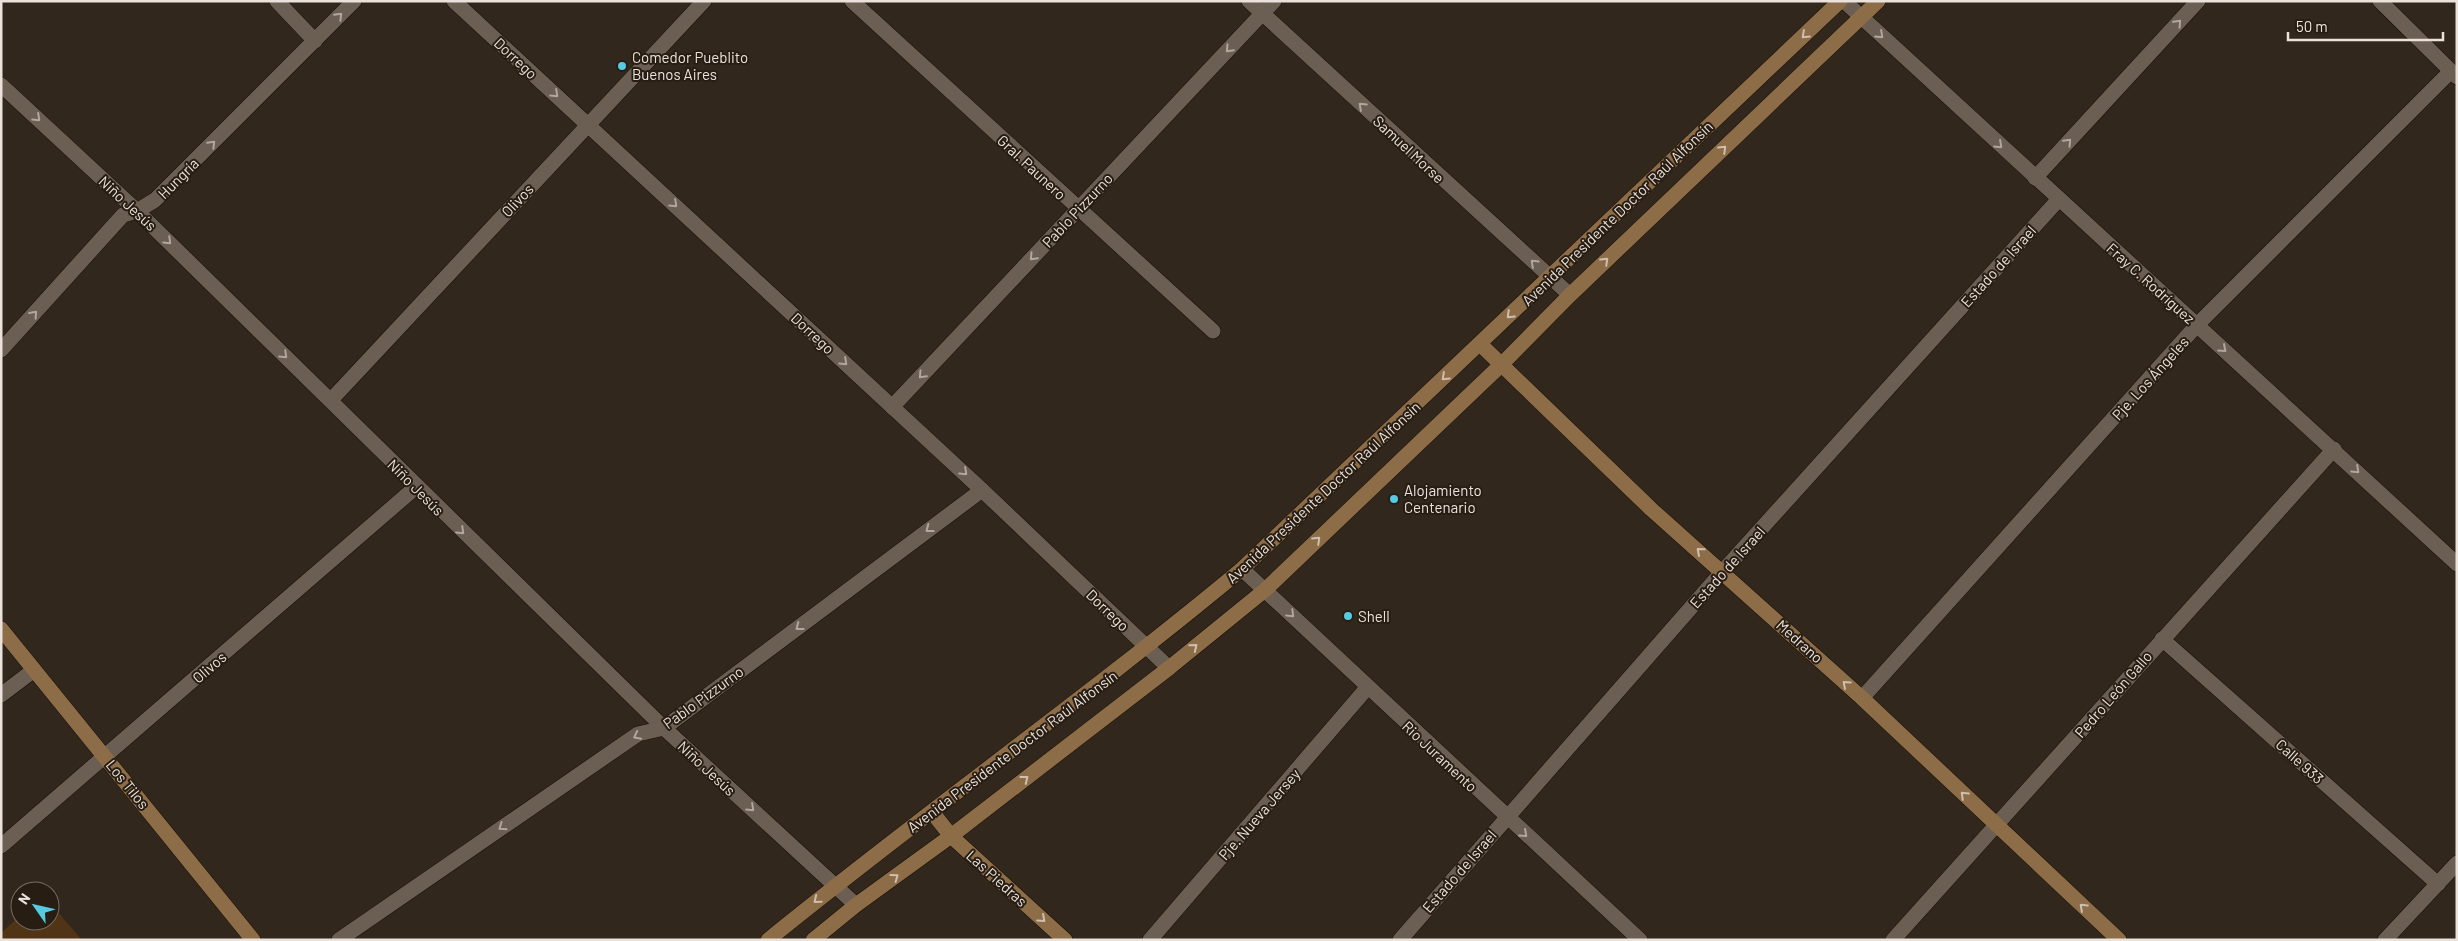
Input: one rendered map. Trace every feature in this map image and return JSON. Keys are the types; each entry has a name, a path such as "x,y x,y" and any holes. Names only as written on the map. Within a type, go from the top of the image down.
{"main road":[{"name":"Avenida Presidente Doctor Raúl Alfonsín","path":"768,940 834,886 1147,648 1242,569 1842,1"},
{"name":"Avenida Presidente Doctor Raúl Alfonsín","path":"813,940 856,905 951,836 1169,668 1265,590 1878,1"},
{"name":"Medrano","path":"1480,344 1651,509 1862,698 2118,940"},
{"name":"Los Tilos","path":"1,629 253,940"},
{"name":"Las Piedras","path":"932,812 951,836 1065,940"}],"street":[{"path":"277,1 315,41"},
{"name":"Hungría","path":"1,350 124,215 137,211 156,200 354,1"},
{"name":"Dorrego","path":"454,1 982,490 1169,668"},
{"name":"Olivos","path":"331,400 704,1"},
{"name":"Gral. Paunero","path":"852,1 1078,210 1213,331"},
{"name":"Samuel Morse","path":"1249,1 1570,295"},
{"name":"Pablo Pizzurno","path":"892,407 1274,1"},
{"name":"Fray C. Rodríguez","path":"1842,1 2334,449 2457,564"},
{"path":"2035,178 2198,1"},
{"path":"2380,1 2454,74"},
{"name":"Pje. Los Ángeles","path":"1862,698 2197,325 2454,74"},
{"name":"Niño Jesús","path":"1,85 137,211 331,400 416,487 664,728 856,905"},
{"name":"Estado de Israel","path":"1400,940 1722,571 2059,199"},
{"name":"Pedro León Gallo","path":"1893,940 2334,449"},
{"name":"Olivos","path":"1,846 416,487"},
{"name":"Pablo Pizzurno","path":"339,940 638,734 664,728 982,490"},
{"name":"Rio Juramento","path":"1242,569 1367,688 1640,940"},
{"name":"Calle 933","path":"2162,639 2438,884"},
{"path":"1,695 34,670"},
{"name":"Pje. Nueva Jersey","path":"1150,940 1367,688"},
{"path":"2385,940 2457,863"}],"shaded area":[{"path":"60,915 82,940 1,940 1,933 10,925 10,931 60,931"}],"place":[{"name":"Comedor Pueblito Buenos Aires","path":"622,66"},
{"name":"Alojamiento Centenario","path":"1394,499"},
{"name":"Shell","path":"1348,616"}]}
